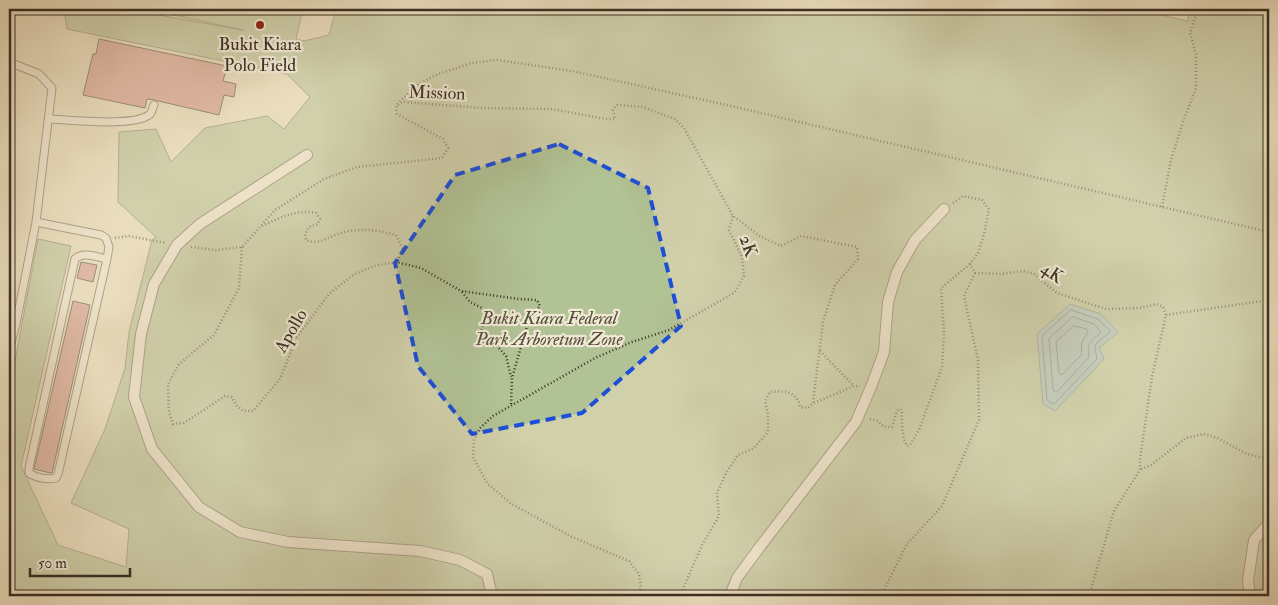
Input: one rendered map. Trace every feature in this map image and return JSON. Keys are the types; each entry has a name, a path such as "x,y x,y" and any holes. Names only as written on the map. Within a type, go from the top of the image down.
{"street":[{"path":"307,155 200,224 177,245 154,284 141,334 134,397 152,449 199,507 240,532 288,542 420,550 460,560 487,574 492,596"},
{"path":"730,596 737,578 856,422 884,352 888,302 897,272 916,240 944,209"},
{"path":"1250,596 1248,581 1254,540 1269,523"}],"lane":[{"path":"9,62 39,74 52,88 36,222 9,350"},
{"path":"49,119 112,122 134,120 147,117 151,114 154,105"},
{"path":"36,222 101,235 106,238 109,247 58,474 56,478 50,479 33,475 29,473 29,468 76,258 79,255 85,254 106,259"}],"path":[{"path":"1162,207 1171,160 1196,88 1196,54 1190,33 1198,9"},
{"path":"396,106 419,84 438,74 472,63 497,60 572,71 727,105 1269,232"},
{"name":"Mission","path":"242,247 276,210 324,180 357,167 442,158 448,148 443,139 397,114 396,106 404,102 484,108 552,109 606,119 615,119 613,110 617,105 643,107 675,119 684,128 733,216"},
{"path":"856,422 868,418 878,421 884,427 892,427 897,411 900,409 902,411 902,428 907,446 910,445 919,430 942,367 944,333 941,288 970,264 978,253 989,209 982,200 963,196 944,209"},
{"path":"260,227 292,214 308,211 316,213 320,219 318,224 309,227 305,234 306,240 312,243 343,232 363,229 382,231 396,235 403,249 396,262"},
{"name":"2K","path":"637,596 641,588 639,574 629,561 570,536 510,503 488,483 472,457 474,440 480,428 493,416 596,358 632,342 669,330 734,293 744,276 742,257 730,230 733,216 761,237 780,246 801,236 857,247 858,259 835,285 823,321 813,403"},
{"path":"106,238 129,236 216,250 242,247"},
{"name":"Apollo","path":"242,247 239,288 214,335 179,364 168,384 173,424 184,423 225,396 232,397 236,405 243,412 253,411 280,378 297,337 329,294 353,275 374,266 396,262 422,268 461,291 520,300 537,300 540,306 533,314 527,326 512,378 511,406"},
{"path":"882,596 907,544 942,506 979,420 978,360 964,296 975,273 970,264"},
{"name":"4K","path":"975,273 1001,274 1023,271 1034,274 1057,293 1106,309 1140,308 1157,304 1163,307 1166,315"},
{"path":"461,291 470,302 482,308 486,315 480,334 485,344 497,346 506,356 512,378"},
{"path":"1089,596 1114,511 1140,470 1152,377 1166,315 1269,300"},
{"path":"820,351 854,386"},
{"path":"680,596 702,545 719,516 717,493 726,474 738,454 754,448 768,432 768,414 765,402 770,392 780,391 790,394 797,399 800,407 808,408 813,403 854,386 871,387"},
{"path":"1140,470 1151,465 1186,438 1204,434 1217,438 1247,454 1269,459"}],"highlighted area":[{"path":"559,144 648,188 681,326 582,413 472,434 418,366 395,263 455,175"}],"green space":[{"name":"Bukit Kiara Federal Park Arboretum Zone","path":"64,9 124,9 243,30 145,9 303,9 296,39 304,41 329,35 336,9 1137,9 1187,21 1191,9 1269,9 1269,596 9,596 9,383 12,377 38,239 71,246 21,466 58,545 126,567 129,529 71,503 105,429 125,368 129,332 152,240 156,237 118,202 119,132 156,129 171,162 205,128 267,116 284,129 310,97 287,74 67,29"}],"water":[{"path":"1070,304 1101,314 1118,332 1099,348 1104,359 1055,411 1043,404 1037,334"}],"building":[{"path":"99,39 227,66 223,81 236,84 234,97 224,95 219,115 154,100 147,99 145,108 83,95 93,54 96,54"},
{"path":"81,262 97,265 93,282 77,278"},
{"path":"73,301 90,305 52,473 50,473 34,469"}],"place":[{"name":"Bukit Kiara Polo Field","path":"260,25"}]}
